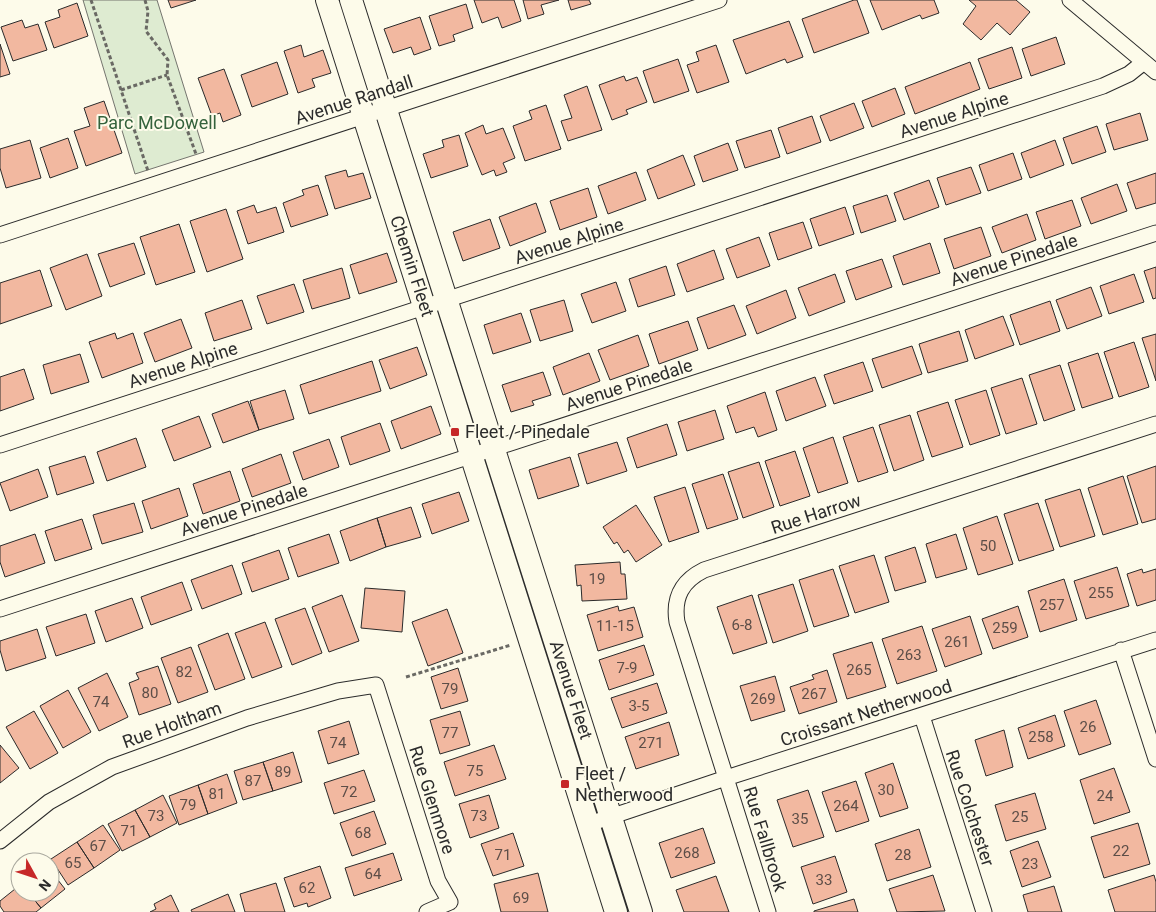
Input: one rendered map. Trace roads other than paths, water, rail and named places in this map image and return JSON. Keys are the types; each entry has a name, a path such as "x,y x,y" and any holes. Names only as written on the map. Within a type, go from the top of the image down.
{"main road":[{"name":"Chemin Fleet","path":"327,0 425,306 482,452 517,526"},
{"name":"Chemin Fleet","path":"351,0 448,300 482,452 496,533"},
{"name":"Avenue Fleet","path":"517,526 612,816 641,912"},
{"name":"Avenue Fleet","path":"496,533 616,912"}],"street":[{"name":"Avenue Randall","path":"0,235 719,0"},
{"path":"1070,0 1156,72"},
{"name":"Avenue Alpine","path":"0,445 1103,86 1129,74 1144,62"},
{"name":"Avenue Pinedale","path":"0,609 1156,233"},
{"name":"Rue Harrow","path":"726,778 675,609 680,590 694,575 1156,424"},
{"name":"Croissant Netherwood","path":"589,824 1156,640"},
{"path":"1121,650 1156,759"},
{"name":"Rue Holtham","path":"0,841 49,802 112,767 247,718 338,690 376,684"},
{"name":"Rue Glenmore","path":"376,684 438,881 450,902 427,912"},
{"name":"Rue Colchester","path":"922,716 984,912"},
{"name":"Rue Fallbrook","path":"726,778 768,912"}],"place":[{"name":"Fleet / Pinedale","path":"455,432"},
{"name":"Fleet / Netherwood","path":"565,784"}],"park label":[{"name":"Parc McDowell","path":"157,123"}]}
